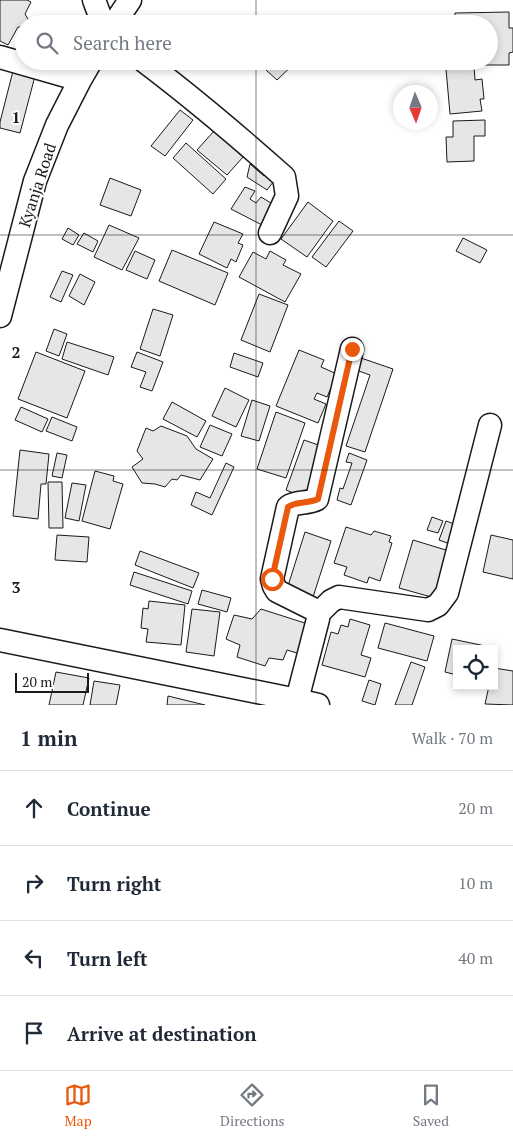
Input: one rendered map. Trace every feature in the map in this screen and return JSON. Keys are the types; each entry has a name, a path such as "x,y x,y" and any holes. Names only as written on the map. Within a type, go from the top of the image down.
{"street":[{"path":"94,0 100,15"},
{"path":"120,15 130,0"},
{"path":"0,57 15,59"},
{"name":"Kyanja Road","path":"0,316 35,181 58,125 86,70"},
{"path":"156,70 251,147 284,177 287,196 270,233"},
{"path":"0,640 308,702 318,614 315,610 277,592 272,579 288,507 293,503 318,499 352,349"},
{"path":"318,614 338,597 428,610 438,605 447,593 490,425"}],"building":[{"path":"0,0 27,0 31,2 26,15 15,15 15,32 8,45 0,41"},
{"path":"509,12 509,28 513,28 513,52 509,53 509,65 498,65 498,15 455,15 455,13"},
{"path":"266,70 288,70 277,80"},
{"path":"446,70 474,70 475,80 482,79 484,99 480,99 482,111 450,114"},
{"path":"13,71 35,76 20,133 0,128"},
{"path":"180,110 193,120 165,156 151,146"},
{"path":"485,120 485,136 474,136 474,161 447,162 446,137 453,137 453,121"},
{"path":"214,131 243,157 227,175 197,150"},
{"path":"186,143 226,179 213,194 173,158"},
{"path":"250,164 264,176 268,172 277,177 267,190 247,177"},
{"path":"110,178 141,190 131,216 100,205"},
{"path":"245,187 255,191 250,199 256,203 261,197 271,203 262,225 231,209"},
{"path":"308,202 333,221 307,257 281,239"},
{"path":"339,221 353,231 326,267 312,257"},
{"path":"214,222 243,234 238,243 243,245 236,262 231,259 227,268 199,254"},
{"path":"109,225 139,238 122,270 94,257"},
{"path":"68,228 79,235 73,245 62,239"},
{"path":"84,233 98,241 93,252 77,244"},
{"path":"463,238 487,250 480,263 456,251"},
{"path":"172,250 228,273 215,305 159,281"},
{"path":"135,251 155,260 147,279 126,270"},
{"path":"270,251 286,260 283,265 301,274 285,302 239,277 253,252 266,259"},
{"path":"62,271 73,275 61,302 50,297"},
{"path":"80,274 95,282 84,305 69,296"},
{"path":"259,294 288,305 270,352 241,340"},
{"path":"153,309 173,315 160,356 140,349"},
{"path":"54,329 67,334 59,356 46,351"},
{"path":"67,342 114,357 108,375 62,359"},
{"path":"299,350 324,360 321,367 337,374 327,397 317,393 314,399 326,404 318,423 276,406"},
{"path":"36,352 85,371 67,418 18,399"},
{"path":"137,352 163,362 152,391 140,387 146,372 131,367"},
{"path":"234,353 263,363 258,377 230,367"},
{"path":"361,358 393,369 365,452 346,446 370,375 356,370"},
{"path":"225,388 249,400 236,427 212,416"},
{"path":"252,400 270,406 259,441 241,436"},
{"path":"172,402 206,421 197,437 163,419"},
{"path":"21,407 48,419 42,432 15,420"},
{"path":"276,412 305,423 286,478 257,469"},
{"path":"52,417 77,427 72,441 46,431"},
{"path":"210,425 232,434 222,456 200,447"},
{"path":"161,426 187,436 196,449 213,459 200,480 181,475 177,480 172,479 165,487 142,483 132,467 143,459 137,451 146,428 153,431"},
{"path":"304,440 324,447 306,498 286,490"},
{"path":"20,450 49,454 46,484 41,484 38,519 13,516"},
{"path":"57,453 67,455 62,478 52,476"},
{"path":"349,453 367,460 351,505 337,500 340,488 343,489 352,463 346,462"},
{"path":"226,463 234,467 212,515 191,505 196,492 210,498"},
{"path":"95,471 114,476 113,481 123,484 110,529 82,521"},
{"path":"48,482 62,482 63,528 49,528"},
{"path":"72,483 86,485 79,521 65,518"},
{"path":"432,517 443,521 438,533 427,530"},
{"path":"446,521 457,525 450,544 439,540"},
{"path":"346,527 371,535 374,531 391,536 389,542 392,543 380,581 369,577 367,583 344,575 347,567 334,563"},
{"path":"305,532 331,541 313,597 287,589"},
{"path":"57,535 89,537 87,562 55,560"},
{"path":"491,535 513,540 513,579 483,572"},
{"path":"413,540 449,551 435,598 399,588"},
{"path":"140,551 199,573 193,588 135,565"},
{"path":"134,572 192,591 188,604 130,585"},
{"path":"202,590 231,598 227,612 198,604"},
{"path":"149,601 185,605 181,645 146,642 148,629 141,628 143,608 148,609"},
{"path":"192,609 220,612 214,656 186,652"},
{"path":"261,609 311,625 300,654 287,650 283,660 269,658 265,666 237,657 240,645 226,639 234,615 252,619"},
{"path":"350,619 370,625 361,655 371,658 365,677 322,665 331,632 338,634 341,625 348,627"},
{"path":"385,623 434,636 427,661 378,648"},
{"path":"452,639 480,645 453,645 453,674 445,672"},
{"path":"411,662 425,667 412,705 395,705"},
{"path":"498,669 513,671 513,705 485,704 488,690 498,690"},
{"path":"56,672 89,678 83,705 49,705"},
{"path":"369,680 381,684 375,705 362,701"},
{"path":"94,681 120,685 116,705 90,705"},
{"path":"168,696 205,705 167,705"}],"route":[{"path":"272,579 288,507 293,503 300,504 318,499 352,349"}]}
